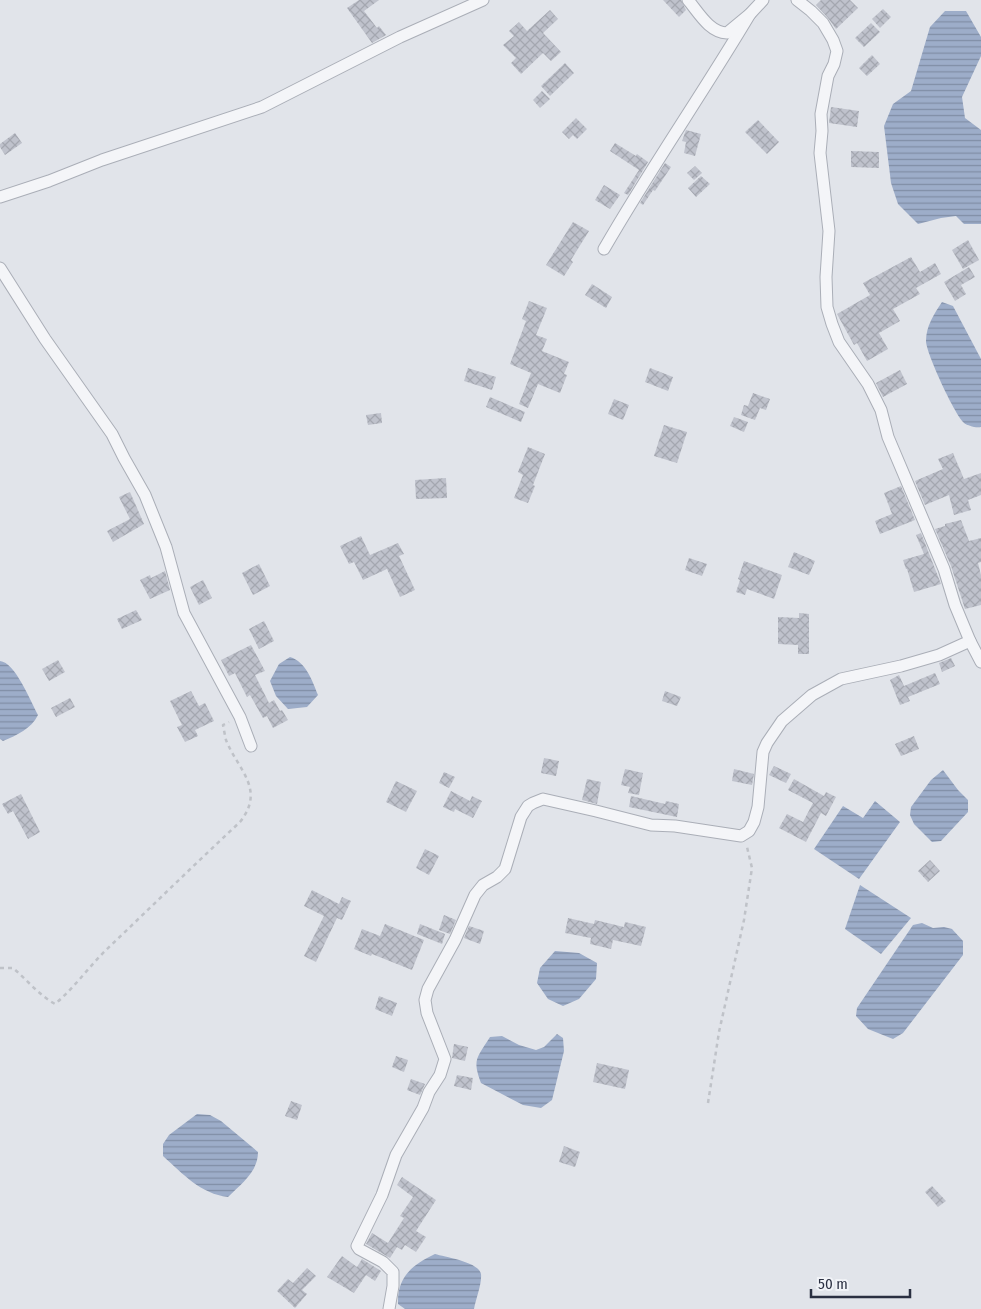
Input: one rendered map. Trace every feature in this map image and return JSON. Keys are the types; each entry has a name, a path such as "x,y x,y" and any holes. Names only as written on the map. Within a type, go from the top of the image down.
{"street":[{"path":"0,197 49,182 102,160 262,107 400,38 483,0"},
{"path":"688,0 710,26 719,32 727,33 750,14 763,0"},
{"path":"797,0 823,24 833,40 837,51 834,64 828,76 821,114 820,154 829,231 826,277 828,307 832,324 839,342 868,384 882,410 888,437 944,569 955,604 970,641 981,662"},
{"path":"604,249 750,14"},
{"path":"0,268 45,339 112,434 145,495 163,538 184,612 240,717 251,746"},
{"path":"389,1309 393,1286 393,1272 383,1262 359,1250 358,1246 382,1195 396,1155 423,1108 429,1092 444,1065 445,1059 427,1014 426,1000 428,989 455,940 475,895 483,885 497,877 505,869 521,816 528,806 543,799 651,825 675,826 741,836 749,830 758,807 763,752 782,721 806,700 841,679 901,666 939,655 970,641"}],"path":[{"path":"0,968 14,968 44,997 55,1004 161,896 240,822 248,812 251,791 248,778 226,740 223,725 240,717"},
{"path":"708,1103 719,1032 744,920 752,868 746,844 749,830"}],"water":[{"path":"945,11 966,11 981,37 981,56 962,97 965,118 981,130 981,224 964,224 956,216 918,224 898,204 891,183 884,126 893,104 911,91 930,27"},
{"path":"942,302 953,306 981,359 981,427 974,427 963,422 941,383 927,348 926,336 929,325"},
{"path":"290,657 296,659 304,667 318,695 307,707 288,709 276,696 270,681 279,664"},
{"path":"0,661 6,663 17,675 38,715 28,728 3,741 0,739"},
{"path":"943,770 968,800 968,812 941,841 932,842 914,824 910,815 911,807 931,780"},
{"path":"875,801 900,822 859,879 814,849 843,806 863,818"},
{"path":"860,885 911,918 881,954 845,929"},
{"path":"922,923 933,928 944,927 952,929 963,941 963,955 903,1033 893,1039 868,1029 856,1016 857,1008 913,925"},
{"path":"555,951 579,953 597,963 596,979 579,999 563,1006 548,999 537,983 540,968"},
{"path":"557,1034 563,1038 564,1051 552,1100 541,1108 523,1105 481,1083 476,1063 490,1037 502,1036 519,1045 536,1050 544,1047"},
{"path":"197,1114 210,1115 221,1121 258,1152 252,1172 228,1197 209,1192 193,1182 163,1156 163,1144 169,1135"},
{"path":"435,1254 468,1263 479,1270 481,1282 474,1309 405,1309 398,1304 398,1295 403,1279 419,1263"}],"building":[{"path":"359,0 379,0 364,11 377,28 379,26 386,35 372,43 347,8"},
{"path":"663,0 681,0 686,10 679,17"},
{"path":"821,0 850,0 858,8 836,29 816,5"},
{"path":"883,9 891,17 880,28 872,19"},
{"path":"550,10 558,19 543,33 561,52 551,61 543,53 521,74 511,63 516,58 503,45 514,36 509,31 519,22 527,31"},
{"path":"871,23 880,32 864,47 855,38"},
{"path":"872,55 880,64 867,76 859,68"},
{"path":"565,63 574,73 550,96 541,86"},
{"path":"542,91 550,99 540,108 533,100"},
{"path":"831,107 859,111 857,127 829,123"},
{"path":"576,118 587,129 577,139 573,135 569,139 562,132"},
{"path":"758,120 779,142 767,154 745,132"},
{"path":"686,130 701,134 695,156 684,153 686,142 682,141"},
{"path":"15,133 22,143 5,155 0,144"},
{"path":"615,143 648,162 628,195 624,193 639,170 610,151"},
{"path":"851,151 879,152 879,168 851,167"},
{"path":"665,163 671,167 643,205 640,203"},
{"path":"695,166 702,173 694,180 687,173"},
{"path":"701,176 710,184 696,197 688,188"},
{"path":"604,185 620,195 610,209 595,200"},
{"path":"573,222 589,231 571,260 573,262 564,276 546,265"},
{"path":"968,240 979,260 963,269 952,250"},
{"path":"911,257 920,272 935,263 941,274 916,288 920,294 893,309 900,321 879,333 888,349 867,361 857,343 854,345 837,314 870,295 863,283"},
{"path":"969,267 975,277 961,285 966,294 955,301 944,282"},
{"path":"592,284 612,297 606,308 585,295"},
{"path":"529,301 547,308 536,335 547,339 542,351 569,362 564,374 567,375 560,393 538,384 528,408 519,404 531,373 510,364 526,321 522,319"},
{"path":"468,368 496,377 492,390 464,381"},
{"path":"650,368 673,377 668,391 645,382"},
{"path":"900,370 907,384 883,397 876,383"},
{"path":"753,393 770,399 766,410 760,408 755,420 741,415 744,405 748,406"},
{"path":"490,397 525,412 521,422 486,407"},
{"path":"614,399 629,405 623,420 608,414"},
{"path":"381,413 382,423 368,425 366,415"},
{"path":"734,417 748,422 744,432 730,426"},
{"path":"664,425 687,432 677,463 654,456"},
{"path":"528,447 545,454 528,503 514,498 523,475 518,472"},
{"path":"953,453 964,479 981,473 981,495 968,500 971,510 954,515 949,495 925,505 915,481 943,469 938,459"},
{"path":"446,478 447,498 416,499 415,480"},
{"path":"901,486 915,520 880,534 875,521 892,514 884,493"},
{"path":"130,492 144,524 113,542 107,531 130,519 119,497"},
{"path":"961,520 969,541 981,538 981,562 978,563 981,575 981,605 965,609 951,566 935,529"},
{"path":"921,533 941,584 914,592 903,560 924,554 916,535"},
{"path":"361,536 370,555 398,543 404,554 399,556 415,590 400,597 387,569 363,580 354,562 349,564 340,546"},
{"path":"794,552 815,561 809,575 788,567"},
{"path":"689,558 707,564 702,576 685,570"},
{"path":"744,561 782,575 774,599 747,589 745,595 736,592"},
{"path":"259,564 270,586 253,595 242,573"},
{"path":"165,571 170,590 150,599 140,580 150,575 151,578"},
{"path":"203,580 212,598 199,605 190,587"},
{"path":"136,610 142,620 122,629 117,619"},
{"path":"799,613 809,614 809,654 798,654 798,645 778,644 778,617 799,618"},
{"path":"264,621 274,641 259,649 249,629"},
{"path":"251,645 265,671 255,675 269,703 274,700 288,720 273,728 267,716 263,718 250,695 247,697 235,673 229,676 221,660"},
{"path":"951,658 955,666 942,672 939,663"},
{"path":"58,660 65,672 49,681 42,669"},
{"path":"935,673 940,684 908,697 910,701 900,705 890,680 899,675 904,686"},
{"path":"191,691 199,706 205,703 214,721 195,730 198,736 185,742 177,727 182,725 170,701"},
{"path":"665,691 681,697 677,706 662,701"},
{"path":"70,698 75,707 56,717 51,708"},
{"path":"914,736 919,749 901,756 895,744"},
{"path":"544,758 559,761 556,776 541,773"},
{"path":"774,766 791,774 786,783 769,775"},
{"path":"625,769 643,773 639,795 628,793 630,787 621,785"},
{"path":"734,769 754,774 752,785 732,781"},
{"path":"444,772 455,777 449,788 439,783"},
{"path":"587,779 601,782 597,804 582,800"},
{"path":"794,779 824,796 826,792 836,797 826,816 821,813 806,842 779,828 787,814 803,822 813,803 788,790"},
{"path":"396,781 417,791 406,812 386,802"},
{"path":"451,791 470,801 472,796 482,801 473,818 455,809 454,812 443,807"},
{"path":"21,794 40,832 28,839 13,811 8,814 2,804"},
{"path":"631,796 665,804 666,801 679,804 677,817 629,807"},
{"path":"425,849 439,856 429,875 416,868"},
{"path":"930,860 940,871 928,882 918,871"},
{"path":"312,890 339,904 342,897 351,901 342,920 337,918 316,962 304,956 324,916 304,906"},
{"path":"444,915 456,920 450,934 439,930"},
{"path":"568,918 594,924 595,920 624,927 625,922 646,927 641,946 613,940 611,949 590,944 591,938 565,933"},
{"path":"385,924 424,940 412,970 354,949 362,929 380,936"},
{"path":"420,924 445,934 442,944 417,934"},
{"path":"469,926 484,931 480,944 464,938"},
{"path":"379,996 397,1003 392,1016 375,1009"},
{"path":"454,1044 468,1047 465,1061 452,1058"},
{"path":"396,1056 408,1060 404,1072 392,1067"},
{"path":"597,1063 629,1070 625,1089 593,1082"},
{"path":"457,1075 473,1078 471,1090 454,1086"},
{"path":"411,1079 425,1084 420,1095 407,1090"},
{"path":"291,1101 302,1105 297,1120 285,1116"},
{"path":"564,1146 580,1152 575,1167 559,1162"},
{"path":"402,1177 436,1200 416,1231 426,1237 416,1252 405,1245 402,1250 397,1247 390,1258 366,1244 372,1233 388,1243 404,1218 400,1216 413,1197 397,1185"},
{"path":"932,1186 946,1201 938,1207 925,1192"},
{"path":"342,1256 357,1267 362,1259 381,1271 375,1281 366,1275 354,1293 327,1277"},
{"path":"307,1268 316,1276 302,1290 307,1294 295,1308 277,1291 288,1279 293,1283"}]}
